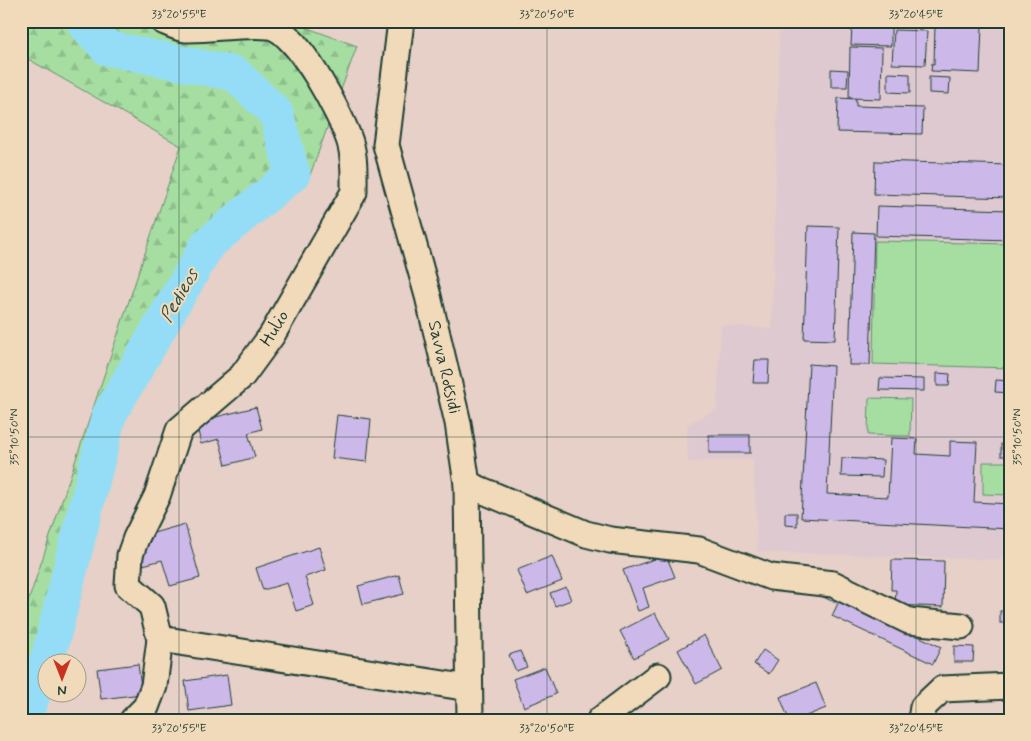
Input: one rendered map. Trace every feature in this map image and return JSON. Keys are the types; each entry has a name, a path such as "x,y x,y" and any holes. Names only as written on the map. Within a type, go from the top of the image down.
{"street":[{"name":"Hulio","path":"133,720 146,707 154,686 160,639 152,606 128,585 130,555 136,538 157,496 178,430 242,376 272,334 354,192 354,166 350,142 319,76 282,34 271,26 233,25 183,29 163,21"},
{"name":"Savva Rotsidi","path":"401,21 386,145 428,296 458,423 466,484 470,720"},
{"path":"466,484 586,534 610,540 699,550 771,577 833,584 909,621 961,626"},
{"path":"160,639 470,688"},
{"path":"600,720 658,676"},
{"path":"921,720 923,707 942,690 1010,686"}],"shaded area":[{"path":"780,21 1010,21 1010,632 1005,632 1008,560 758,552 753,459 688,462 687,425 717,409 721,325 772,329"}],"green space":[{"path":"21,21 288,21 357,46 310,175 228,239 121,421 56,654 38,654 38,704 42,704 37,720 21,720 21,623 181,146 21,55"},
{"path":"875,241 1010,244 1010,368 873,364"},
{"path":"869,398 911,399 910,436 868,435"},
{"path":"983,462 1010,462 1010,495 983,494"}],"building":[{"path":"935,24 982,26 980,73 931,71 932,63 934,64"},
{"path":"852,26 891,27 891,46 851,45"},
{"path":"894,30 927,31 925,65 892,64"},
{"path":"850,47 882,48 881,99 849,98"},
{"path":"831,69 848,70 847,87 831,87"},
{"path":"888,73 910,74 910,93 888,92"},
{"path":"929,77 950,78 949,94 929,93"},
{"path":"838,98 856,99 856,106 923,108 922,134 837,132"},
{"path":"875,161 1010,165 1010,198 874,194"},
{"path":"877,206 1010,210 1010,240 876,236"},
{"path":"808,226 839,227 835,340 804,339"},
{"path":"853,232 874,233 870,365 849,365"},
{"path":"755,360 769,360 768,383 753,383"},
{"path":"809,364 833,366 827,494 888,497 891,438 917,439 916,454 950,456 950,441 977,442 974,502 1010,504 1010,529 801,518"},
{"path":"937,373 950,374 949,386 937,386"},
{"path":"880,378 924,379 924,391 879,390"},
{"path":"996,380 1010,381 1010,393 995,392"},
{"path":"256,407 262,429 248,433 255,457 226,465 219,439 201,444 196,422"},
{"path":"337,415 371,419 367,462 332,458"},
{"path":"709,435 750,435 750,453 709,453"},
{"path":"1001,444 1010,444 1010,456 1001,456"},
{"path":"842,458 883,460 882,477 841,476"},
{"path":"785,513 797,513 797,526 785,525"},
{"path":"185,524 200,578 170,586 162,560 143,565 136,538"},
{"path":"319,547 326,570 305,577 314,605 296,611 287,583 263,590 256,568"},
{"path":"666,555 675,577 643,588 649,607 638,611 623,570"},
{"path":"552,556 562,581 527,595 517,570"},
{"path":"892,560 944,561 943,607 895,605 896,590 891,590"},
{"path":"399,575 404,594 363,604 358,586"},
{"path":"566,587 571,600 555,606 550,593"},
{"path":"822,588 839,595 836,603 819,595"},
{"path":"840,599 941,647 933,664 832,616"},
{"path":"1000,611 1010,611 1010,623 1000,623"},
{"path":"655,613 669,639 634,658 620,631"},
{"path":"704,635 722,670 696,684 678,650"},
{"path":"954,646 974,647 973,662 954,662"},
{"path":"763,650 778,660 769,674 754,664"},
{"path":"520,651 527,667 516,671 509,655"},
{"path":"138,664 142,694 101,699 97,669"},
{"path":"545,667 556,694 524,707 513,679"},
{"path":"227,675 231,705 189,711 185,681"},
{"path":"816,683 826,708 796,720 789,720 780,697"}],"waterway":[{"name":"Pedieos","path":"23,720 48,658 109,415 208,244 293,174 276,113 235,74 107,48 83,21"}]}
